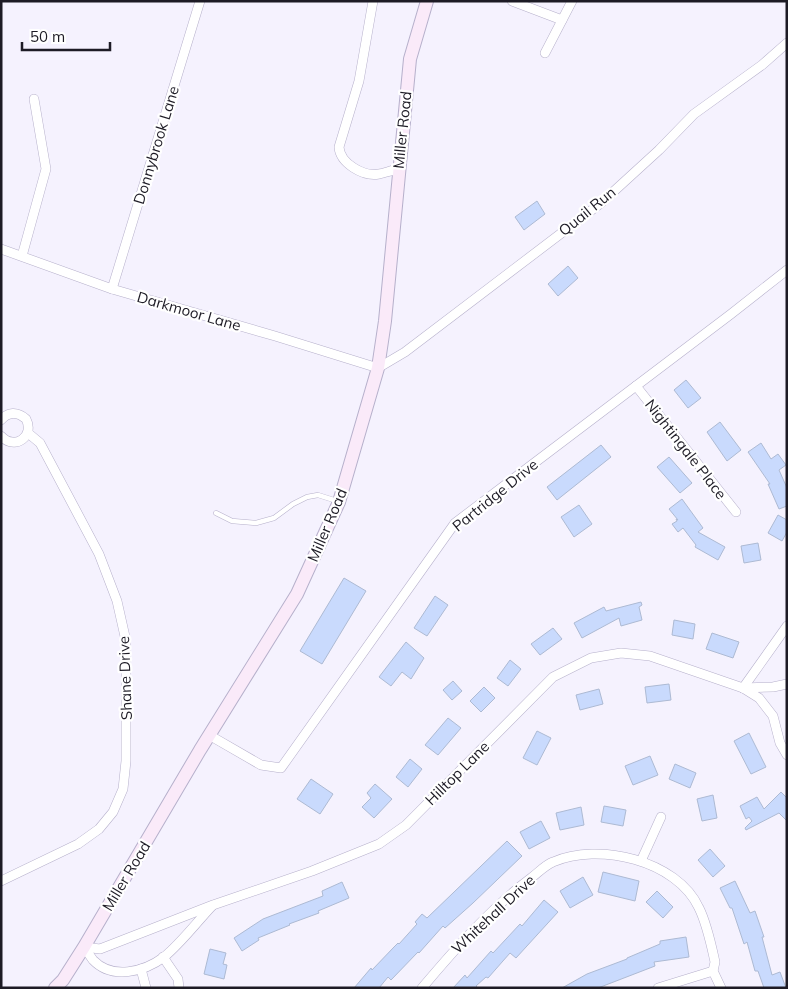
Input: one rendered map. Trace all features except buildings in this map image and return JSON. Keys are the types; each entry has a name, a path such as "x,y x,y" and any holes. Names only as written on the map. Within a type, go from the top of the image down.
{"street":[{"name":"Donnybrook Lane","path":"112,289 200,1"},
{"path":"373,1 359,81 339,147 339,154 348,164 362,172 377,175 399,169"},
{"name":"Miller Road","path":"55,988 63,980 84,947 209,735 296,594 339,502 378,368 385,321 410,59 427,1"},
{"path":"512,1 562,20"},
{"path":"545,53 572,1"},
{"name":"Quail Run","path":"378,368 404,352 601,202 659,150 694,114 762,65 787,43"},
{"path":"22,256 46,169 34,99"},
{"name":"Darkmoor Lane","path":"1,248 112,289 378,368"},
{"name":"Partridge Drive","path":"209,735 260,765 281,768 455,523 787,270"},
{"name":"Nightingale Place","path":"636,386 736,512"},
{"name":"Shane Drive","path":"1,420 12,413 22,415 28,423 28,433 40,443 99,554 117,601 126,641 126,761 123,789 113,812 99,829 78,844 1,881"},
{"path":"1,436 8,442 17,442 28,433"},
{"path":"743,688 787,626"},
{"name":"Hilltop Lane","path":"84,947 100,949 213,905 312,871 379,844 406,825 553,677 591,658 621,653 650,656 743,688 759,698 773,716 780,743 787,755"},
{"path":"743,688 773,687 787,684"},
{"path":"641,861 661,817"},
{"name":"Whitehall Drive","path":"422,988 466,938 519,887 552,862 576,856 613,855 641,861 657,867 682,883 699,907 715,962 713,971 721,988"},
{"path":"84,947 94,961 108,969 124,973 141,969 163,957 213,905"},
{"path":"163,957 178,979 179,988"},
{"path":"141,969 146,988"},
{"path":"658,988 713,971"}],"lane":[{"path":"216,513 232,521 256,523 274,518 293,504 308,497 318,495 339,502"}]}
